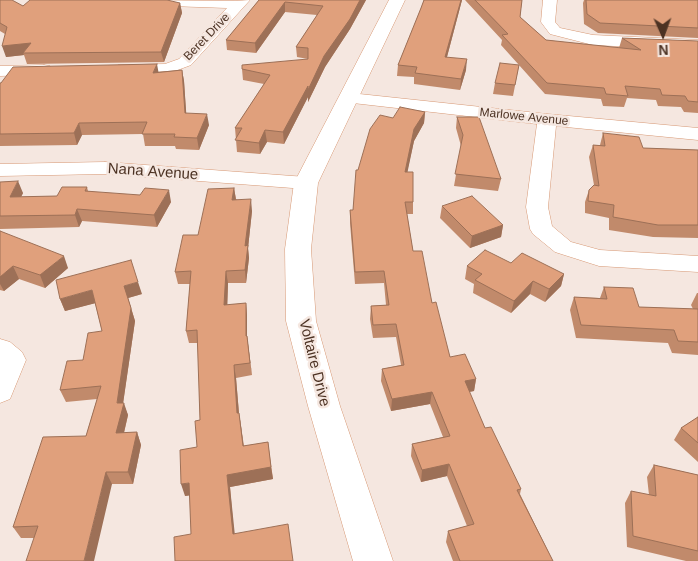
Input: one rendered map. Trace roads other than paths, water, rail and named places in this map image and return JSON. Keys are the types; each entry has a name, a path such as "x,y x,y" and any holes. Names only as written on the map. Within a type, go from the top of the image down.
{"street":[{"name":"Voltaire Drive","path":"373,561 324,406 302,321 298,249 306,183 350,98 397,0"},
{"path":"550,0 548,22 555,31 574,37 593,40 698,45"},
{"path":"126,2 240,3"},
{"name":"Beret Drive","path":"109,69 167,69 185,62 240,3"},
{"path":"0,71 61,70"},
{"name":"Marlowe Avenue","path":"350,98 547,120 698,134"},
{"path":"547,120 537,207 541,229 563,246 599,258 698,264"},
{"name":"Nana Avenue","path":"0,170 104,168 306,183"},
{"path":"0,349 12,360 0,391"}]}
